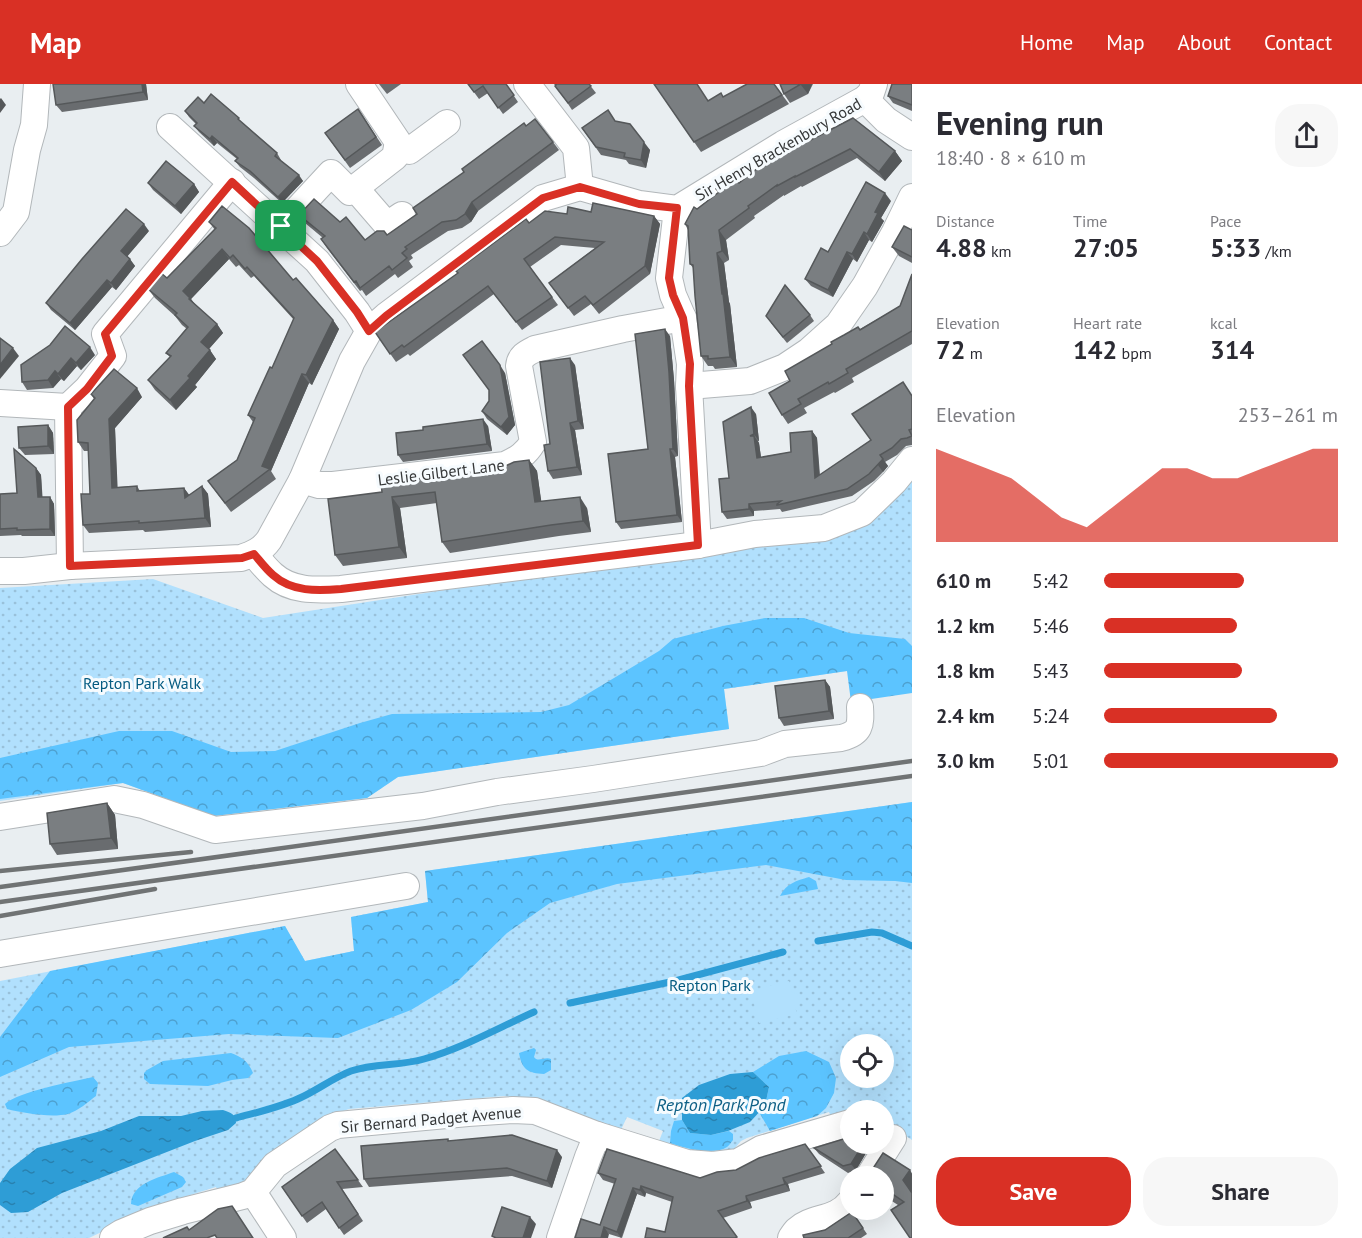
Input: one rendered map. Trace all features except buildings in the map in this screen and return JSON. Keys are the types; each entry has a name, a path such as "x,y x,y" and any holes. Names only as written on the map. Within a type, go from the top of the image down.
{"street":[{"path":"0,233 34,125 37,84"},
{"path":"281,226 331,173 350,192 395,157 398,141 359,84"},
{"path":"0,571 242,558 254,554 264,546 302,480 352,361 369,331 543,198 580,187 576,148 527,84"},
{"path":"869,92 886,120 912,137"},
{"name":"Sir Henry Brackenbury Road","path":"580,187 639,204 677,208 869,92"},
{"path":"397,148 408,151 447,123"},
{"path":"170,127 317,261 369,331"},
{"path":"0,403 68,407 87,389 112,356 105,334 232,182"},
{"path":"355,188 387,225 402,215"},
{"path":"689,386 750,381 785,367 809,351 838,325 865,286 912,197"},
{"path":"677,208 669,278 673,295 683,318 690,364 689,386 698,545"},
{"name":"Leslie Gilbert Lane","path":"302,480 333,485 505,465 519,459 528,451 533,442 518,354 623,329 683,318"},
{"path":"68,407 70,566"},
{"path":"254,554 274,576 287,584 319,590 353,588 698,545 756,534 824,528 862,513 894,482 912,460"},
{"path":"0,817 114,798 143,805 215,830 423,806 497,792 761,753 785,744 841,738 856,732 860,725 860,707"},
{"path":"0,954 406,886"},
{"name":"Sir Bernard Padget Avenue","path":"253,1192 275,1165 338,1125 438,1115 513,1110 535,1111 597,1135 687,1163 713,1165 738,1162 761,1149 840,1127"},
{"path":"560,1238 597,1135"},
{"path":"877,1166 896,1141"},
{"path":"113,1238 150,1221 253,1192 283,1238"},
{"path":"791,1238 798,1229 840,1213"}],"green space":[{"name":"Repton Park Walk","path":"912,480 912,693 847,671 724,689 729,729 398,777 367,798 214,816 123,783 0,801 0,588 153,579 263,618 810,534"},
{"path":"765,618 804,618 849,633 905,639 912,646 912,693 851,702 847,671 724,689 729,729 398,777 367,798 214,816 123,783 0,799 0,758 119,731 172,731 231,752 275,751 392,714 541,712 569,705 659,651 673,639"},
{"name":"Repton Park","path":"912,802 912,1140 894,1128 894,1100 840,1100 840,1116 832,1119 829,1112 747,1138 741,1141 728,1156 657,1146 663,1131 627,1117 619,1134 533,1101 504,1096 349,1109 332,1115 253,1180 219,1194 216,1187 158,1205 89,1238 0,1238 0,981 285,926 305,961 354,951 351,917 428,902 425,871"},
{"path":"912,802 912,883 846,880 766,865 617,884 550,903 507,933 457,982 411,1010 338,1038 229,1034 69,1047 0,1077 0,1037 50,971 285,926 305,961 354,951 351,917 428,902 425,871"},
{"path":"809,877 816,881 818,889 780,896 789,885"},
{"path":"789,981 792,992 797,994 798,999 794,1003 797,1014 759,1023 751,991"},
{"path":"534,1048 536,1059 551,1059 551,1070 544,1074 527,1070 522,1063 519,1053"},
{"path":"806,1051 829,1062 836,1078 834,1093 826,1108 817,1116 770,1131 759,1112 765,1106 769,1087 753,1072 779,1056"},
{"path":"231,1053 247,1062 253,1073 248,1078 208,1086 150,1084 144,1079 144,1073 147,1070 163,1061"},
{"path":"93,1077 98,1083 96,1096 68,1114 29,1113 7,1109 5,1104 34,1091"},
{"path":"682,1120 690,1133 711,1135 729,1131 733,1134 733,1140 727,1147 714,1151 690,1149 670,1143 674,1121"},
{"path":"174,1172 183,1177 186,1182 182,1187 138,1206 131,1204 132,1197 141,1186"}],"water":[{"name":"Repton Park Pond","path":"753,1072 769,1087 765,1106 750,1122 711,1135 690,1133 682,1120 682,1098 699,1085 730,1074"},
{"path":"223,1110 232,1114 236,1120 236,1123 228,1130 62,1193 28,1212 11,1213 0,1205 0,1183 10,1169 37,1148 101,1131 139,1116 181,1116 202,1111"}],"waterway":[{"path":"818,941 872,932 882,933 912,946"},
{"path":"570,1003 675,981 783,952"},
{"path":"236,1118 294,1101 351,1071 415,1061 438,1054 466,1044 534,1012"}],"railway":[{"path":"0,887 912,761"},
{"path":"0,902 912,776"},
{"path":"0,871 191,852"},
{"path":"0,916 155,889"}],"route":[{"path":"232,182 281,226 317,261 369,331 543,198 580,187 639,204 677,208 669,278 673,295 683,318 690,364 689,386 698,545 319,590 287,584 274,576 254,554 242,558 70,566 68,407 87,389 112,356 105,334 232,182"}]}
